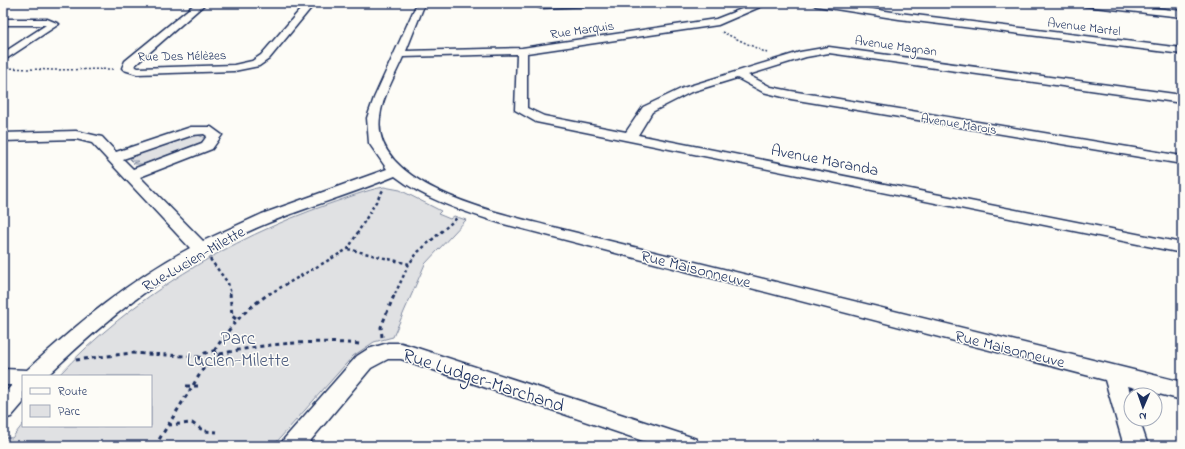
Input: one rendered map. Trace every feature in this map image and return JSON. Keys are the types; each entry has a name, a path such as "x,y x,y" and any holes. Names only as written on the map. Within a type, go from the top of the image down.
{"street":[{"name":"Rue Des Mélèzes","path":"202,3 129,63 128,68 137,71 234,68 251,65 263,59 310,3"},
{"name":"Rue Maisonneuve","path":"421,3 377,104 373,124 374,136 388,161 411,181 434,195 490,215 1182,391"},
{"path":"533,3 541,5 584,3"},
{"name":"Rue Marquis","path":"399,54 522,51 718,22 765,3"},
{"name":"Avenue Martel","path":"816,3 899,16 1182,51"},
{"path":"1085,3 1131,6 1182,14"},
{"path":"3,22 47,22 54,24 3,58"},
{"name":"Avenue Magnan","path":"629,138 648,110 687,90 740,75 804,54 829,50 1182,99"},
{"name":"Avenue Maranda","path":"522,51 521,110 540,119 1182,248"},
{"name":"Avenue Marois","path":"740,75 767,90 785,94 1182,160"},
{"path":"114,157 195,130 209,130 215,135 207,146 130,175"},
{"path":"3,137 86,136 99,142 205,253"},
{"name":"Rue Lucien-Milette","path":"35,375 108,312 160,275 205,253 235,232 270,216 397,170"},
{"name":"Rue Ludger-Marchand","path":"292,446 364,362 382,353 395,350 688,446"},
{"path":"1114,374 1136,446"},
{"path":"3,377 22,377"},
{"path":"3,410 22,389"}],"path":[{"path":"705,24 783,61"},
{"path":"3,68 52,70 114,69"},
{"path":"214,351 236,320 250,307 281,286 348,249 384,186"},
{"path":"382,339 382,323 409,264 418,252 458,216"},
{"path":"348,249 409,264"},
{"path":"205,253 228,283 232,301 232,316 236,320"},
{"path":"205,366 198,363 200,357 205,353 214,351 220,354 252,346 296,342 328,342 367,345"},
{"path":"72,360 132,353 200,357"},
{"path":"155,446 205,366 215,362 220,354"},
{"path":"186,386 199,386"},
{"path":"168,425 195,423 200,425 204,431 217,432"}],"green space":[{"path":"198,135 205,138 200,143 144,164 135,164 133,163 139,161 132,161 130,159 135,155 186,137"},
{"name":"Parc Lucien-Milette","path":"384,187 400,190 441,211 438,214 450,219 454,216 466,220 425,264 393,337 374,342 353,356 273,446 3,446 3,440 5,437 12,438 22,425 22,427 152,427 152,375 59,375 87,347 117,321 150,296 218,253 291,218 370,190"}]}
